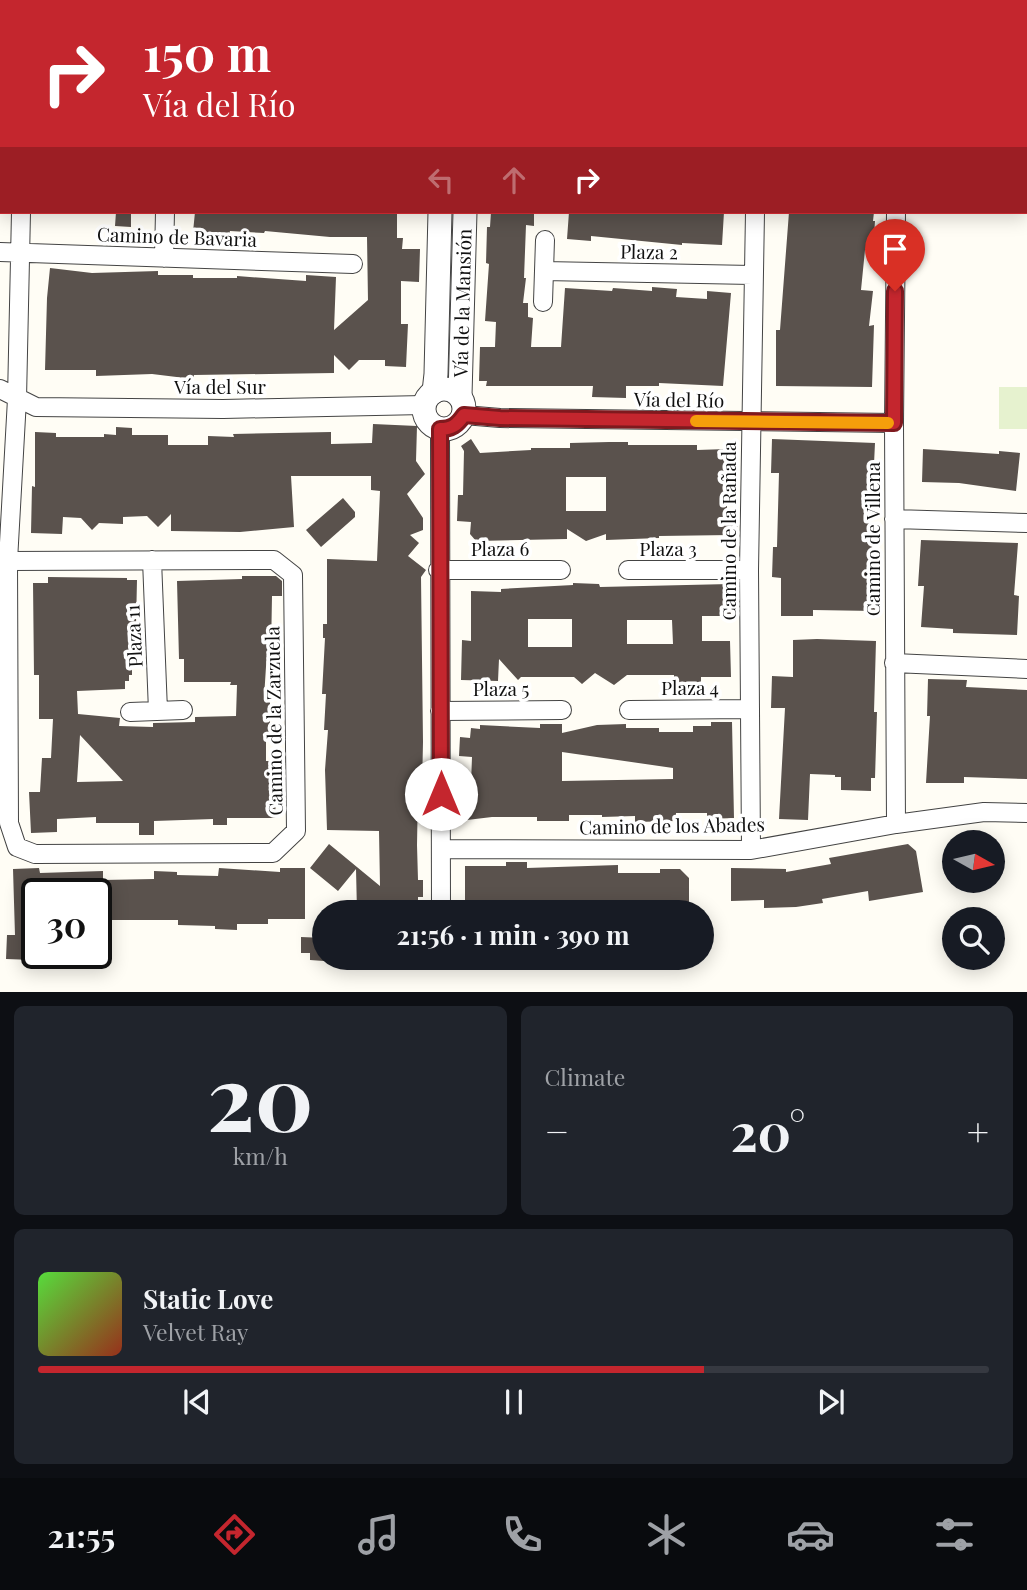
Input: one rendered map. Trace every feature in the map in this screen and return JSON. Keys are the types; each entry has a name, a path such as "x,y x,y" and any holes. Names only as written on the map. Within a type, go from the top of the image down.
{"street":[{"name":"Camino de la Zarzuela","path":"8,561 274,560 293,575 296,831 273,853 35,854 17,847 9,822 8,561 17,399 21,214"},
{"path":"164,258 165,214"},
{"name":"Vía de la Mansión","path":"429,398 436,374 440,214"},
{"name":"Vía de la Mansión","path":"462,406 465,214"},
{"name":"Camino de la Rañada","path":"751,850 750,422 755,214"},
{"name":"Camino de Villena","path":"895,824 896,214"},
{"path":"543,302 545,240"},
{"name":"Camino de Bavaria","path":"0,252 354,264"},
{"name":"Plaza 2","path":"544,271 752,275"},
{"name":"Vía del Sur","path":"0,389 36,407 223,409 429,398"},
{"path":"443,389 453,390 462,406 458,424 449,429 440,429 427,420 429,398 443,389"},
{"name":"Vía del Río","path":"462,406 500,418 894,423"},
{"path":"440,429 438,570 441,900"},
{"path":"894,519 1027,523"},
{"name":"Plaza 11","path":"152,560 158,711"},
{"name":"Plaza 6","path":"438,570 561,570"},
{"name":"Plaza 3","path":"628,570 750,570"},
{"path":"894,663 1027,669"},
{"name":"Plaza 4","path":"629,710 750,709"},
{"path":"130,712 183,710"},
{"name":"Plaza 5","path":"440,711 562,710"},
{"name":"Camino de los Abades","path":"441,849 751,850 895,824 984,812 1027,813"}],"green space":[{"path":"999,387 1027,387 1027,429 999,429"}],"building":[{"path":"116,214 131,214 131,227 115,226"},
{"path":"195,214 397,214 397,238 403,238 402,249 420,249 419,282 401,281 401,324 408,324 406,367 385,366 385,360 359,360 349,370 334,355 334,373 194,375 193,379 152,374 96,376 96,370 45,370 50,268 92,273 158,271 158,275 193,275 193,278 237,276 306,281 306,275 336,277 334,330 368,300 367,237 330,237 265,231 230,231 229,235 193,232"},
{"path":"491,214 534,214 534,226 526,225 523,303 528,303 528,317 533,318 531,347 561,347 565,288 652,291 652,287 677,289 676,297 707,299 707,291 731,293 723,386 659,383 659,386 626,386 626,398 592,397 593,386 486,386 487,381 479,381 480,347 495,347 496,322 485,321 489,264 486,263 487,227 490,227"},
{"path":"569,214 724,214 722,245 682,245 591,236 591,241 567,239"},
{"path":"789,214 874,214 873,250 865,250 861,290 873,291 869,326 874,325 872,387 776,386 776,330 780,330"},
{"path":"373,424 417,426 416,461 425,474 407,494 423,518 423,530 410,535 419,543 408,556 426,570 421,577 423,742 422,790 418,790 417,845 418,880 423,880 423,897 418,897 418,900 357,900 356,869 338,891 310,868 329,844 380,886 379,831 327,830 325,770 328,730 324,730 326,694 322,694 325,638 323,624 327,624 327,559 377,561 380,491 371,490 371,476 291,476 294,527 240,532 171,531 171,514 158,527 147,516 123,517 123,524 99,523 92,530 81,518 63,517 62,534 31,533 32,486 35,487 35,432 56,433 56,437 104,437 104,434 116,435 116,427 132,428 132,435 168,435 168,445 208,445 208,436 331,432 331,444 372,443"},
{"path":"471,439 480,453 531,448 570,448 570,443 609,442 628,442 628,445 697,445 697,450 727,449 727,510 738,510 738,527 730,527 730,535 606,540 606,534 586,541 567,529 567,539 476,541 470,534 471,522 457,521 458,495 463,495 464,451 461,446","holes":["566,477 606,477 606,511 566,511"]},
{"path":"772,439 875,443 874,464 870,464 869,544 875,544 875,562 869,562 868,592 876,592 875,611 813,610 813,616 781,616 781,578 772,577 773,547 777,547 779,473 771,473"},
{"path":"923,449 1020,453 1016,491 959,483 922,482"},
{"path":"343,498 355,512 355,517 321,547 306,530"},
{"path":"921,540 1018,543 1014,595 1019,596 1017,635 953,633 953,629 921,627 924,586 918,586"},
{"path":"242,576 276,576 282,581 282,596 272,596 271,651 267,651 264,698 270,698 270,726 275,732 266,741 266,761 273,761 276,818 227,818 227,825 213,825 213,819 154,821 154,835 139,835 139,823 96,823 96,817 57,819 57,832 31,833 29,792 40,792 42,758 51,758 53,719 39,719 39,675 34,675 33,583 48,583 48,577 137,580 136,625 132,625 132,675 129,675 129,681 125,681 125,689 77,691 78,714 120,718 119,726 153,727 153,723 195,722 195,717 236,716 237,685 230,685 231,682 184,682 184,659 179,659 177,581 242,579","holes":["80,735 123,781 77,782"]},
{"path":"599,584 600,587 730,584 731,616 702,616 702,641 730,641 731,677 701,677 701,687 674,687 674,675 627,675 614,685 595,673 582,684 574,677 521,677 518,680 499,659 498,681 461,680 462,640 471,641 471,591 501,592 501,589","holes":["528,619 572,619 572,647 528,647","627,620 672,620 673,644 627,644"]},
{"path":"793,640 876,641 875,778 871,778 871,791 841,790 841,777 810,774 808,820 779,819 785,708 771,708 772,676 793,677"},
{"path":"928,679 967,680 966,687 1027,690 1027,779 964,777 964,783 926,783 930,716 927,716"},
{"path":"711,722 732,722 734,818 707,819 707,813 676,813 676,821 635,822 635,816 602,815 569,815 569,821 537,821 537,817 467,820 465,784 471,784 472,757 459,756 460,737 470,738 471,728 480,729 480,725 540,728 540,724 562,724 562,733 597,725 626,724 626,728 659,728 659,732 693,732 693,726 711,726","holes":["562,752 673,768 673,779 562,781"]},
{"path":"908,844 916,851 923,892 869,901 868,891 822,899 823,903 796,907 764,908 764,900 731,901 731,868 786,869 786,872 831,864 829,858"},
{"path":"506,862 527,862 527,868 618,865 618,873 660,873 660,869 680,869 689,878 689,900 465,900 465,866 506,866"},
{"path":"39,868 40,873 103,871 103,878 21,878 21,960 6,959 7,935 15,935 13,869"},
{"path":"219,868 280,872 280,868 305,868 305,919 268,919 268,924 237,924 237,930 215,929 215,926 178,925 178,920 112,920 112,880 154,879 154,871 177,872 177,875 218,876"},
{"path":"301,937 312,937 312,960 310,953 301,953"}],"slow traffic":[{"path":"696,421 888,423"}],"route":[{"path":"441,794 438,570 440,429 449,429 458,424 464,415 500,418 894,423 895,291"}]}
